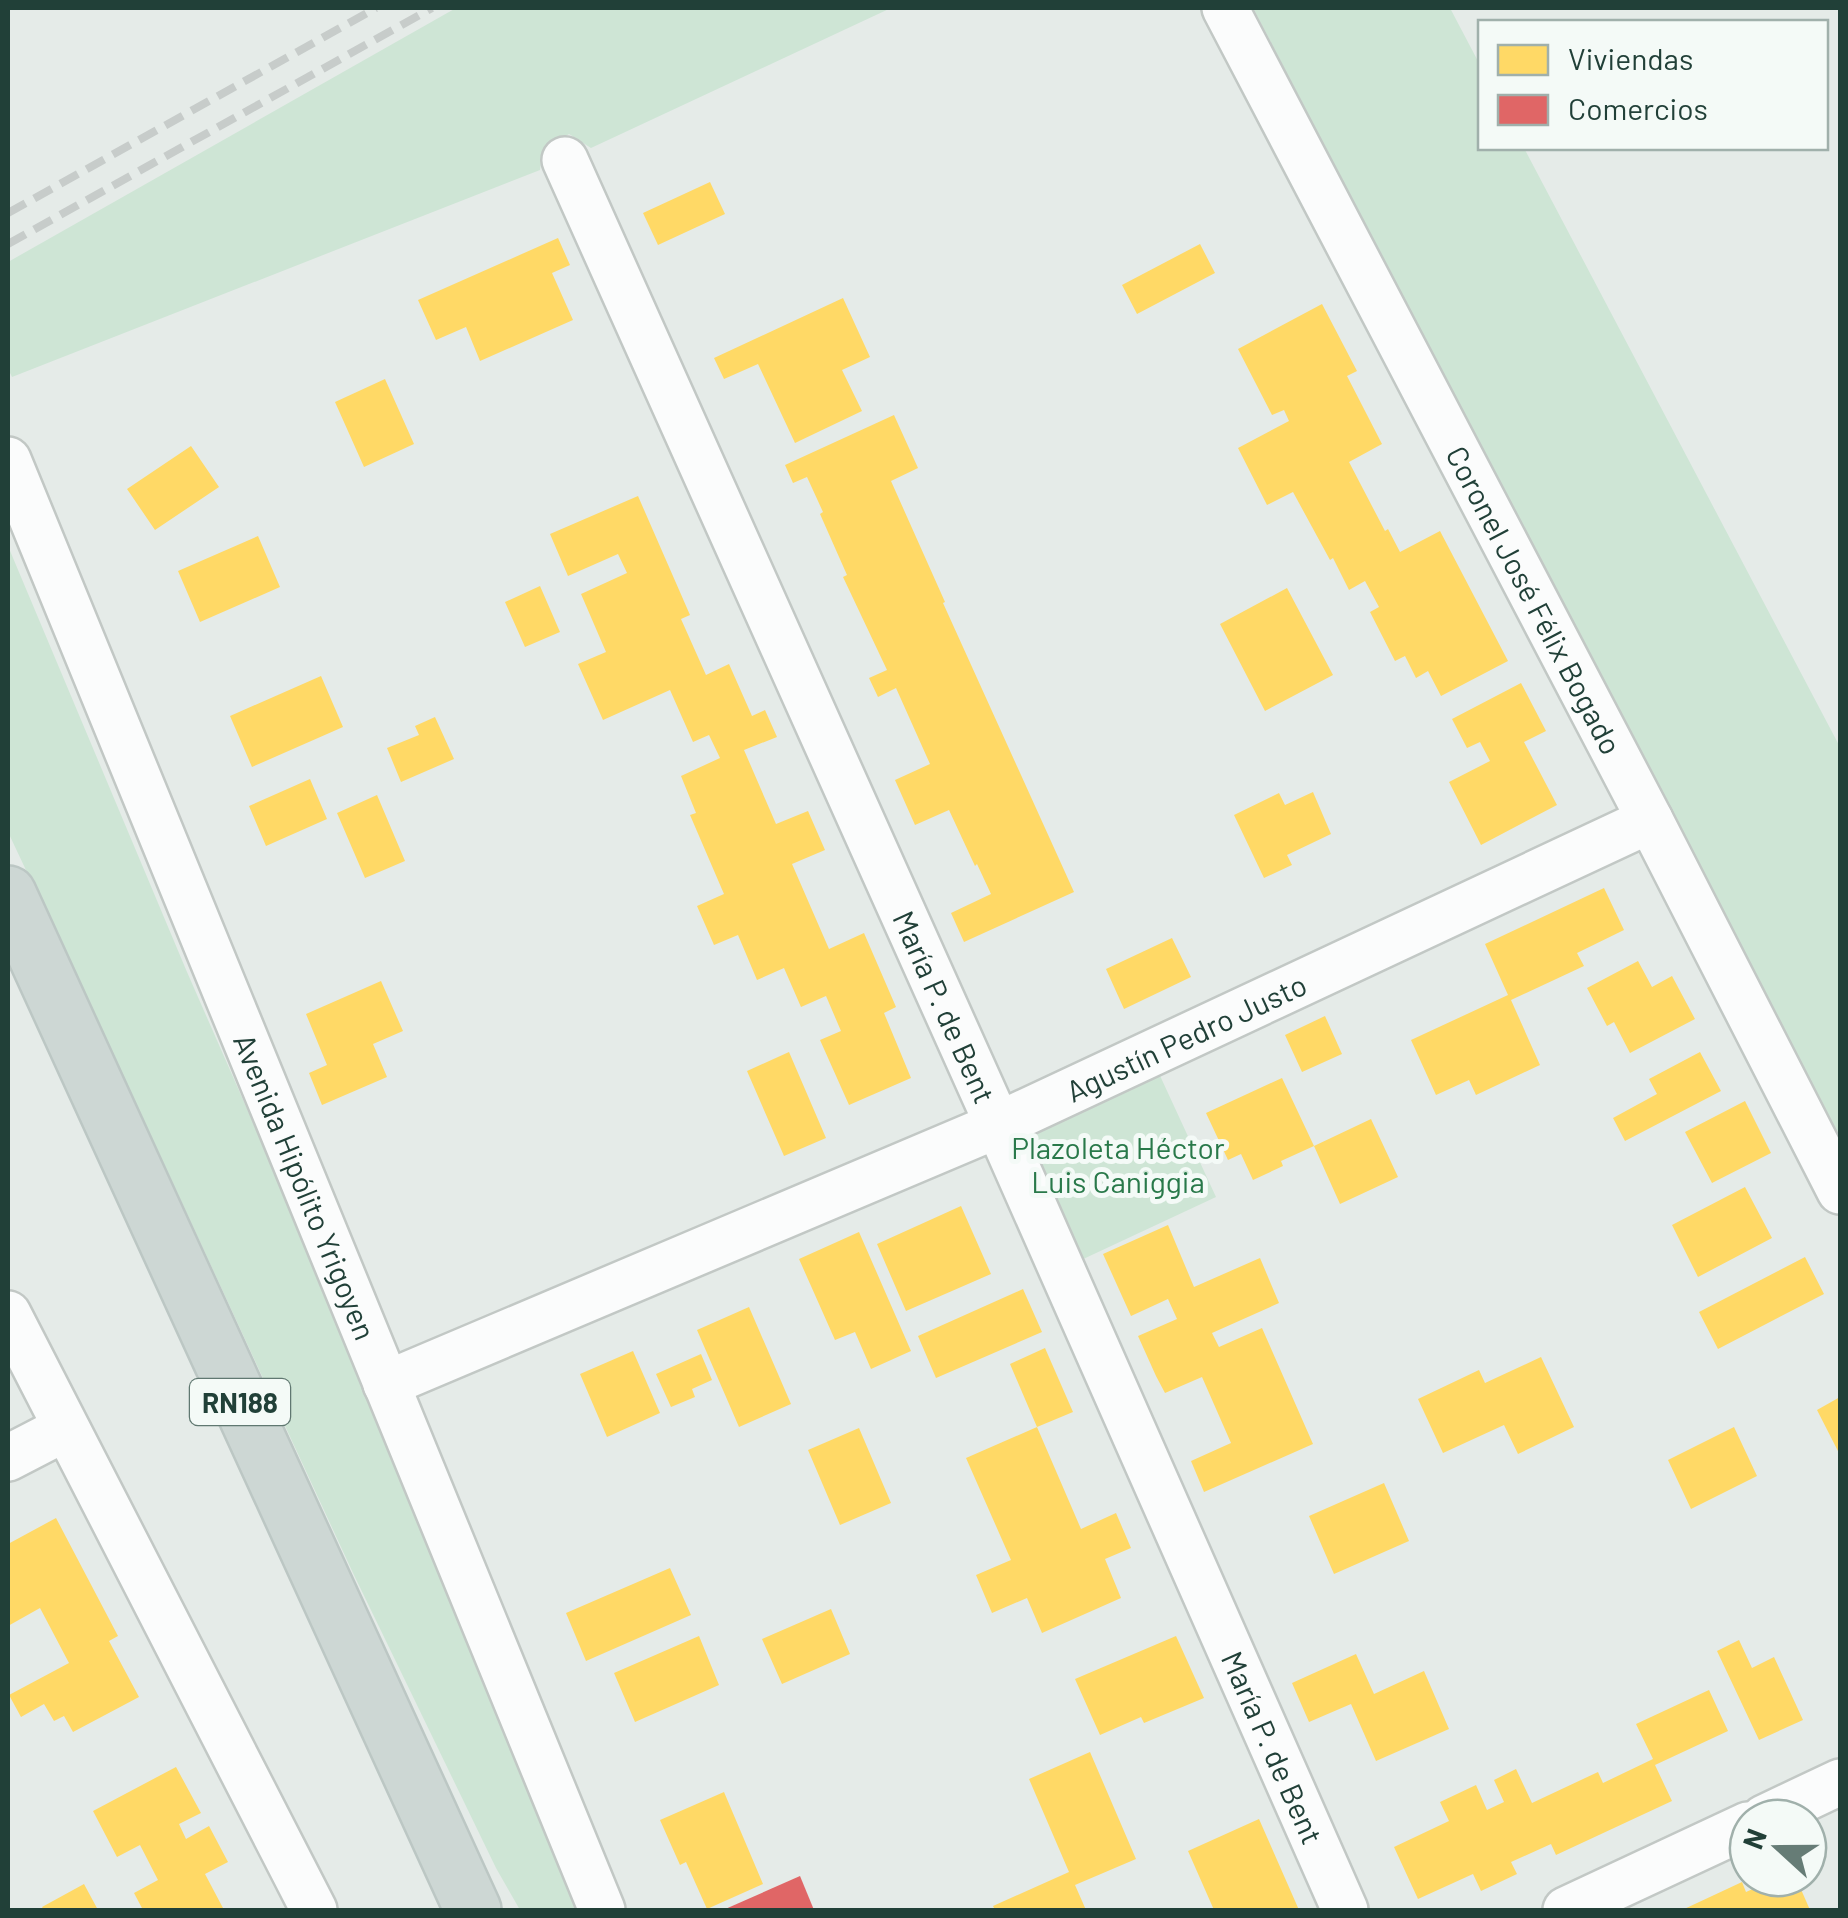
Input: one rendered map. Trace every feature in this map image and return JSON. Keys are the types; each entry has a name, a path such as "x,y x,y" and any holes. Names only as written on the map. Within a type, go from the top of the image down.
{"main road":[{"name":"RN188","path":"8,894 473,1910"}],"street":[{"name":"Coronel José Félix Bogado","path":"1225,8 1840,1191"},
{"name":"María P. de Bent","path":"565,160 1344,1910"},
{"name":"Avenida Hipólito Yrigoyen","path":"8,460 602,1910"},
{"name":"Agustín Pedro Justo","path":"386,1384 998,1126 1650,820"},
{"path":"8,1314 309,1909"},
{"path":"8,1458 64,1429"},
{"path":"1806,1798 1840,1782"},
{"path":"1566,1910 1728,1835"}],"green space":[{"path":"456,8 891,8 591,148 569,134 542,152 540,170 12,377 8,369 8,262"},
{"path":"1253,8 1450,8 1478,61 1478,150 1525,150 1840,747 1840,1137"},
{"path":"8,546 187,972 351,1346 583,1910 520,1910 496,1868 353,1573 8,832"},
{"name":"Plazoleta Héctor Luis Caniggia","path":"1156,1067 1216,1197 1079,1261 1019,1132"}],"building: Viviendas":[{"path":"710,182 725,214 658,245 643,213"},
{"path":"558,238 570,265 552,273 573,320 480,361 466,327 436,340 418,300"},
{"path":"1200,244 1215,273 1137,314 1122,285"},
{"path":"843,298 870,357 842,370 862,411 795,443 758,364 724,379 714,358"},
{"path":"1322,304 1357,371 1347,376 1382,444 1349,462 1400,552 1440,531 1508,661 1441,696 1428,671 1416,678 1405,656 1395,661 1370,612 1379,607 1365,581 1349,590 1293,492 1267,505 1238,448 1289,421 1284,410 1272,415 1238,349"},
{"path":"385,379 414,444 364,467 335,402"},
{"path":"894,415 918,468 891,481 1074,892 964,942 951,913 991,894 949,810 915,825 895,780 930,764 896,688 878,697 869,678 887,670 843,577 847,575 807,477 793,483 785,465"},
{"path":"191,446 219,487 155,530 127,489"},
{"path":"638,496 690,615 681,619 706,675 729,664 752,716 765,710 777,737 744,750 776,824 808,811 825,850 792,864 829,949 864,933 896,1007 884,1013 911,1078 849,1105 820,1040 841,1031 826,996 801,1007 784,968 757,980 738,935 714,945 697,906 724,894 690,815 696,813 681,776 720,758 709,735 693,742 670,690 603,720 578,664 606,652 581,594 627,573 618,554 568,576 550,534"},
{"path":"258,536 280,587 200,622 178,571"},
{"path":"540,586 560,632 525,647 505,602"},
{"path":"1287,588 1333,675 1265,711 1220,624"},
{"path":"321,676 343,727 252,767 230,716"},
{"path":"1521,683 1546,731 1524,742 1557,805 1481,845 1449,782 1490,761 1480,742 1467,748 1452,719"},
{"path":"435,717 454,759 401,782 387,748 419,735 415,726"},
{"path":"310,779 327,819 266,846 249,806"},
{"path":"1313,792 1331,834 1287,855 1292,865 1264,878 1234,815 1279,793 1285,805"},
{"path":"377,795 405,861 365,878 337,813"},
{"path":"1604,888 1624,930 1577,953 1584,966 1511,1000 1540,1065 1476,1095 1469,1080 1436,1095 1411,1040 1508,995 1485,944"},
{"path":"1172,938 1191,977 1124,1009 1106,969"},
{"path":"1638,961 1652,987 1672,976 1695,1019 1630,1053 1614,1022 1607,1026 1587,988"},
{"path":"381,981 403,1031 373,1044 387,1077 322,1105 309,1073 327,1065 306,1014"},
{"path":"1325,1016 1342,1054 1302,1072 1285,1035"},
{"path":"789,1052 826,1138 784,1156 747,1071"},
{"path":"1700,1052 1721,1091 1625,1141 1613,1118 1657,1094 1649,1079"},
{"path":"1282,1078 1314,1146 1253,1180 1241,1154 1228,1160 1206,1113"},
{"path":"1745,1101 1771,1153 1712,1183 1685,1132"},
{"path":"1371,1119 1398,1177 1340,1204 1314,1146"},
{"path":"1745,1187 1772,1238 1698,1277 1672,1225"},
{"path":"961,1206 991,1274 906,1311 877,1244"},
{"path":"1168,1225 1194,1287 1260,1258 1279,1303 1212,1333 1219,1347 1262,1328 1313,1444 1204,1492 1191,1461 1231,1443 1202,1377 1165,1393 1138,1336 1177,1319 1168,1299 1131,1316 1103,1254"},
{"path":"859,1232 911,1351 871,1369 855,1332 835,1340 799,1259"},
{"path":"1805,1257 1824,1294 1718,1349 1699,1312"},
{"path":"1023,1289 1042,1332 936,1378 918,1336"},
{"path":"749,1307 791,1404 739,1427 697,1330"},
{"path":"1045,1348 1073,1412 1037,1427 1010,1364"},
{"path":"633,1351 660,1413 607,1437 580,1374"},
{"path":"701,1354 712,1380 692,1389 695,1397 671,1407 656,1374"},
{"path":"1541,1357 1574,1427 1518,1454 1504,1425 1443,1453 1418,1399 1479,1370 1485,1383"},
{"path":"1840,1397 1840,1455 1817,1410"},
{"path":"1037,1427 1081,1529 1116,1513 1131,1548 1105,1559 1121,1598 1042,1633 1027,1598 992,1613 976,1575 1011,1560 966,1458"},
{"path":"1734,1427 1757,1476 1691,1509 1668,1460"},
{"path":"859,1428 891,1503 840,1525 808,1450"},
{"path":"1384,1483 1409,1541 1334,1574 1309,1516"},
{"path":"56,1518 118,1636 109,1641 139,1697 73,1732 64,1716 54,1721 44,1704 21,1717 9,1695 69,1663 40,1608 8,1626 8,1544"},
{"path":"670,1568 691,1615 586,1661 566,1613"},
{"path":"831,1609 850,1654 782,1684 762,1639"},
{"path":"699,1636 719,1685 635,1722 614,1673"},
{"path":"1176,1636 1204,1698 1144,1723 1141,1717 1100,1735 1075,1679"},
{"path":"1739,1640 1752,1668 1774,1657 1803,1720 1759,1740 1717,1651"},
{"path":"1356,1654 1374,1694 1424,1671 1449,1729 1376,1761 1351,1704 1309,1722 1292,1683"},
{"path":"1709,1690 1728,1731 1655,1765 1672,1801 1556,1855 1551,1844 1511,1862 1517,1874 1481,1891 1473,1874 1418,1899 1394,1847 1449,1821 1440,1802 1476,1785 1487,1810 1504,1802 1494,1780 1516,1769 1532,1803 1598,1772 1603,1783 1653,1759 1636,1724"},
{"path":"1090,1752 1136,1859 1075,1885 1086,1910 995,1910 993,1906 1069,1872 1029,1779"},
{"path":"176,1767 201,1813 179,1824 186,1839 209,1826 228,1862 205,1874 223,1908 219,1910 143,1910 134,1893 158,1880 140,1845 117,1857 93,1811"},
{"path":"724,1792 763,1884 707,1909 686,1862 680,1865 660,1820"},
{"path":"1259,1819 1299,1910 1214,1910 1188,1851"},
{"path":"84,1884 98,1910 42,1907"},
{"path":"1728,1889 1728,1898 1805,1898 1810,1910 1682,1910"}],"building: Comercios":[{"path":"800,1876 814,1910 723,1910"}],"railway":[{"path":"8,213 376,8"},
{"path":"8,244 432,8"}]}
